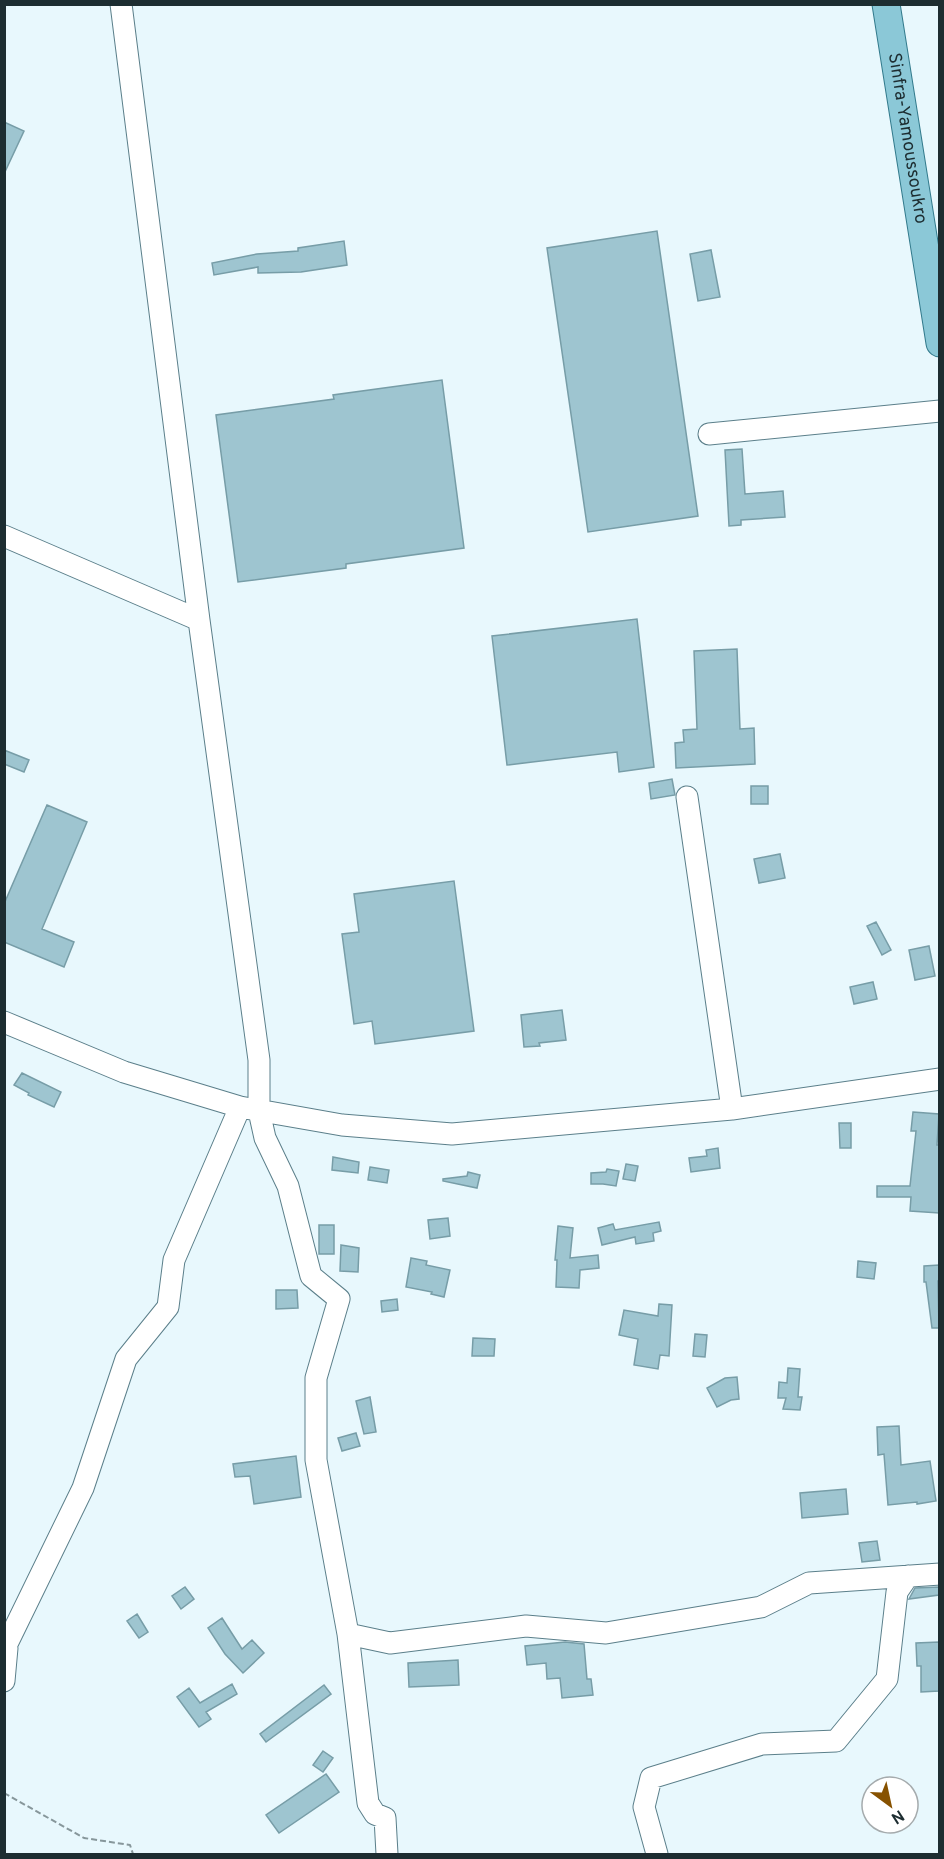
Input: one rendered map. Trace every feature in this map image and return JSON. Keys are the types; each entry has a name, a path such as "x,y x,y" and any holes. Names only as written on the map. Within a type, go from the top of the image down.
{"main road":[{"name":"Sinfra-Yamoussoukro","path":"885,4 939,343"}],"street":[{"path":"4,1681 6,1649 83,1488 126,1359 168,1307 174,1260 250,1109 259,1060 199,621 120,4"},
{"path":"709,434 939,411"},
{"path":"4,536 199,621"},
{"path":"687,797 732,1109"},
{"path":"4,1022 124,1072 250,1109 342,1125 452,1134 732,1109 939,1079"},
{"path":"250,1109 288,1186 312,1276 339,1299 315,1378 316,1460 348,1634 368,1803 375,1814 385,1818 387,1854"},
{"path":"348,1634 390,1643 526,1626 606,1633 761,1607 809,1583 939,1574"},
{"path":"657,1854 644,1807 651,1778 762,1744 836,1741 887,1679 897,1592 908,1576"}],"path":[{"path":"4,1793 84,1838 130,1845 133,1854"}],"building":[{"path":"4,122 24,131 4,174"},
{"path":"657,231 698,516 588,532 547,248"},
{"path":"344,241 347,265 301,272 258,273 258,267 214,275 212,263 257,254 298,251 298,248"},
{"path":"711,250 720,297 698,301 690,254"},
{"path":"442,380 464,548 346,564 346,568 238,582 216,415 334,399 333,395"},
{"path":"742,449 745,494 783,491 785,517 741,520 741,525 729,526 725,450"},
{"path":"637,619 654,767 619,772 617,752 507,765 492,636"},
{"path":"737,649 740,729 754,728 755,764 676,768 675,743 684,742 683,730 697,729 694,651"},
{"path":"4,750 29,760 24,772 4,764"},
{"path":"672,779 675,795 651,799 649,783"},
{"path":"751,786 768,786 768,804 751,804"},
{"path":"47,805 87,822 42,929 74,942 64,967 4,942 4,904"},
{"path":"780,854 785,878 759,883 754,859"},
{"path":"454,881 474,1031 375,1044 372,1021 354,1024 342,934 359,932 354,894"},
{"path":"876,922 891,950 882,955 867,926"},
{"path":"929,946 935,976 915,980 909,950"},
{"path":"873,982 877,999 854,1004 850,987"},
{"path":"562,1010 566,1040 524,1047 521,1015"},
{"path":"22,1073 61,1092 54,1107 28,1095 29,1093 14,1085"},
{"path":"913,1112 939,1114 937,1145 939,1145 939,1213 910,1211 911,1197 877,1197 877,1186 910,1186 916,1131 911,1131"},
{"path":"839,1123 851,1123 851,1148 840,1148"},
{"path":"718,1148 720,1168 691,1172 689,1158 707,1156 706,1150"},
{"path":"333,1157 359,1162 358,1173 332,1170"},
{"path":"626,1164 638,1166 635,1181 623,1179"},
{"path":"370,1167 389,1170 387,1183 368,1180"},
{"path":"607,1169 619,1171 616,1186 591,1184 591,1173 606,1172"},
{"path":"468,1172 480,1175 477,1188 443,1181 443,1179 467,1176"},
{"path":"448,1218 450,1236 430,1239 428,1220"},
{"path":"659,1222 661,1231 653,1233 654,1241 636,1244 635,1237 602,1245 598,1228 613,1224 615,1230"},
{"path":"319,1225 334,1225 334,1254 319,1254"},
{"path":"558,1226 573,1228 570,1258 598,1255 599,1268 580,1270 579,1288 556,1287 557,1260 555,1260"},
{"path":"341,1245 359,1248 358,1272 340,1271"},
{"path":"411,1258 427,1261 426,1265 450,1270 444,1297 406,1287"},
{"path":"858,1261 876,1263 874,1279 857,1277"},
{"path":"939,1265 939,1328 932,1328 926,1282 924,1282 924,1266"},
{"path":"276,1290 297,1290 298,1308 276,1309"},
{"path":"397,1299 398,1310 382,1312 381,1301"},
{"path":"659,1304 672,1305 669,1356 660,1355 658,1369 634,1365 638,1339 619,1335 624,1310 658,1316"},
{"path":"695,1334 707,1335 705,1357 693,1356"},
{"path":"473,1338 495,1339 494,1356 472,1356"},
{"path":"788,1368 800,1369 798,1397 802,1397 800,1410 783,1409 786,1398 778,1398 779,1382 787,1383"},
{"path":"737,1377 739,1399 717,1407 707,1388 725,1378"},
{"path":"370,1397 376,1432 364,1434 356,1401"},
{"path":"899,1426 901,1465 930,1461 936,1501 888,1505 884,1454 878,1455 877,1427"},
{"path":"356,1433 360,1446 342,1451 338,1438"},
{"path":"296,1456 301,1497 254,1504 250,1476 235,1477 233,1464"},
{"path":"846,1489 848,1514 802,1518 800,1493"},
{"path":"877,1541 880,1560 862,1562 859,1543"},
{"path":"185,1587 194,1599 181,1609 172,1596"},
{"path":"939,1587 939,1595 909,1599 915,1588"},
{"path":"137,1614 148,1632 139,1638 127,1621"},
{"path":"222,1618 242,1649 252,1640 264,1653 243,1673 225,1654 208,1628"},
{"path":"565,1642 584,1644 587,1679 591,1679 593,1695 562,1698 560,1678 547,1679 546,1663 527,1665 525,1646"},
{"path":"939,1642 939,1691 921,1692 921,1666 917,1666 916,1643"},
{"path":"458,1660 459,1685 409,1687 408,1663"},
{"path":"232,1684 237,1694 206,1712 211,1719 199,1727 177,1697 189,1688 200,1703"},
{"path":"324,1685 331,1694 266,1742 260,1734"},
{"path":"323,1751 333,1758 323,1772 313,1765"},
{"path":"326,1774 339,1792 279,1833 266,1815"}]}
